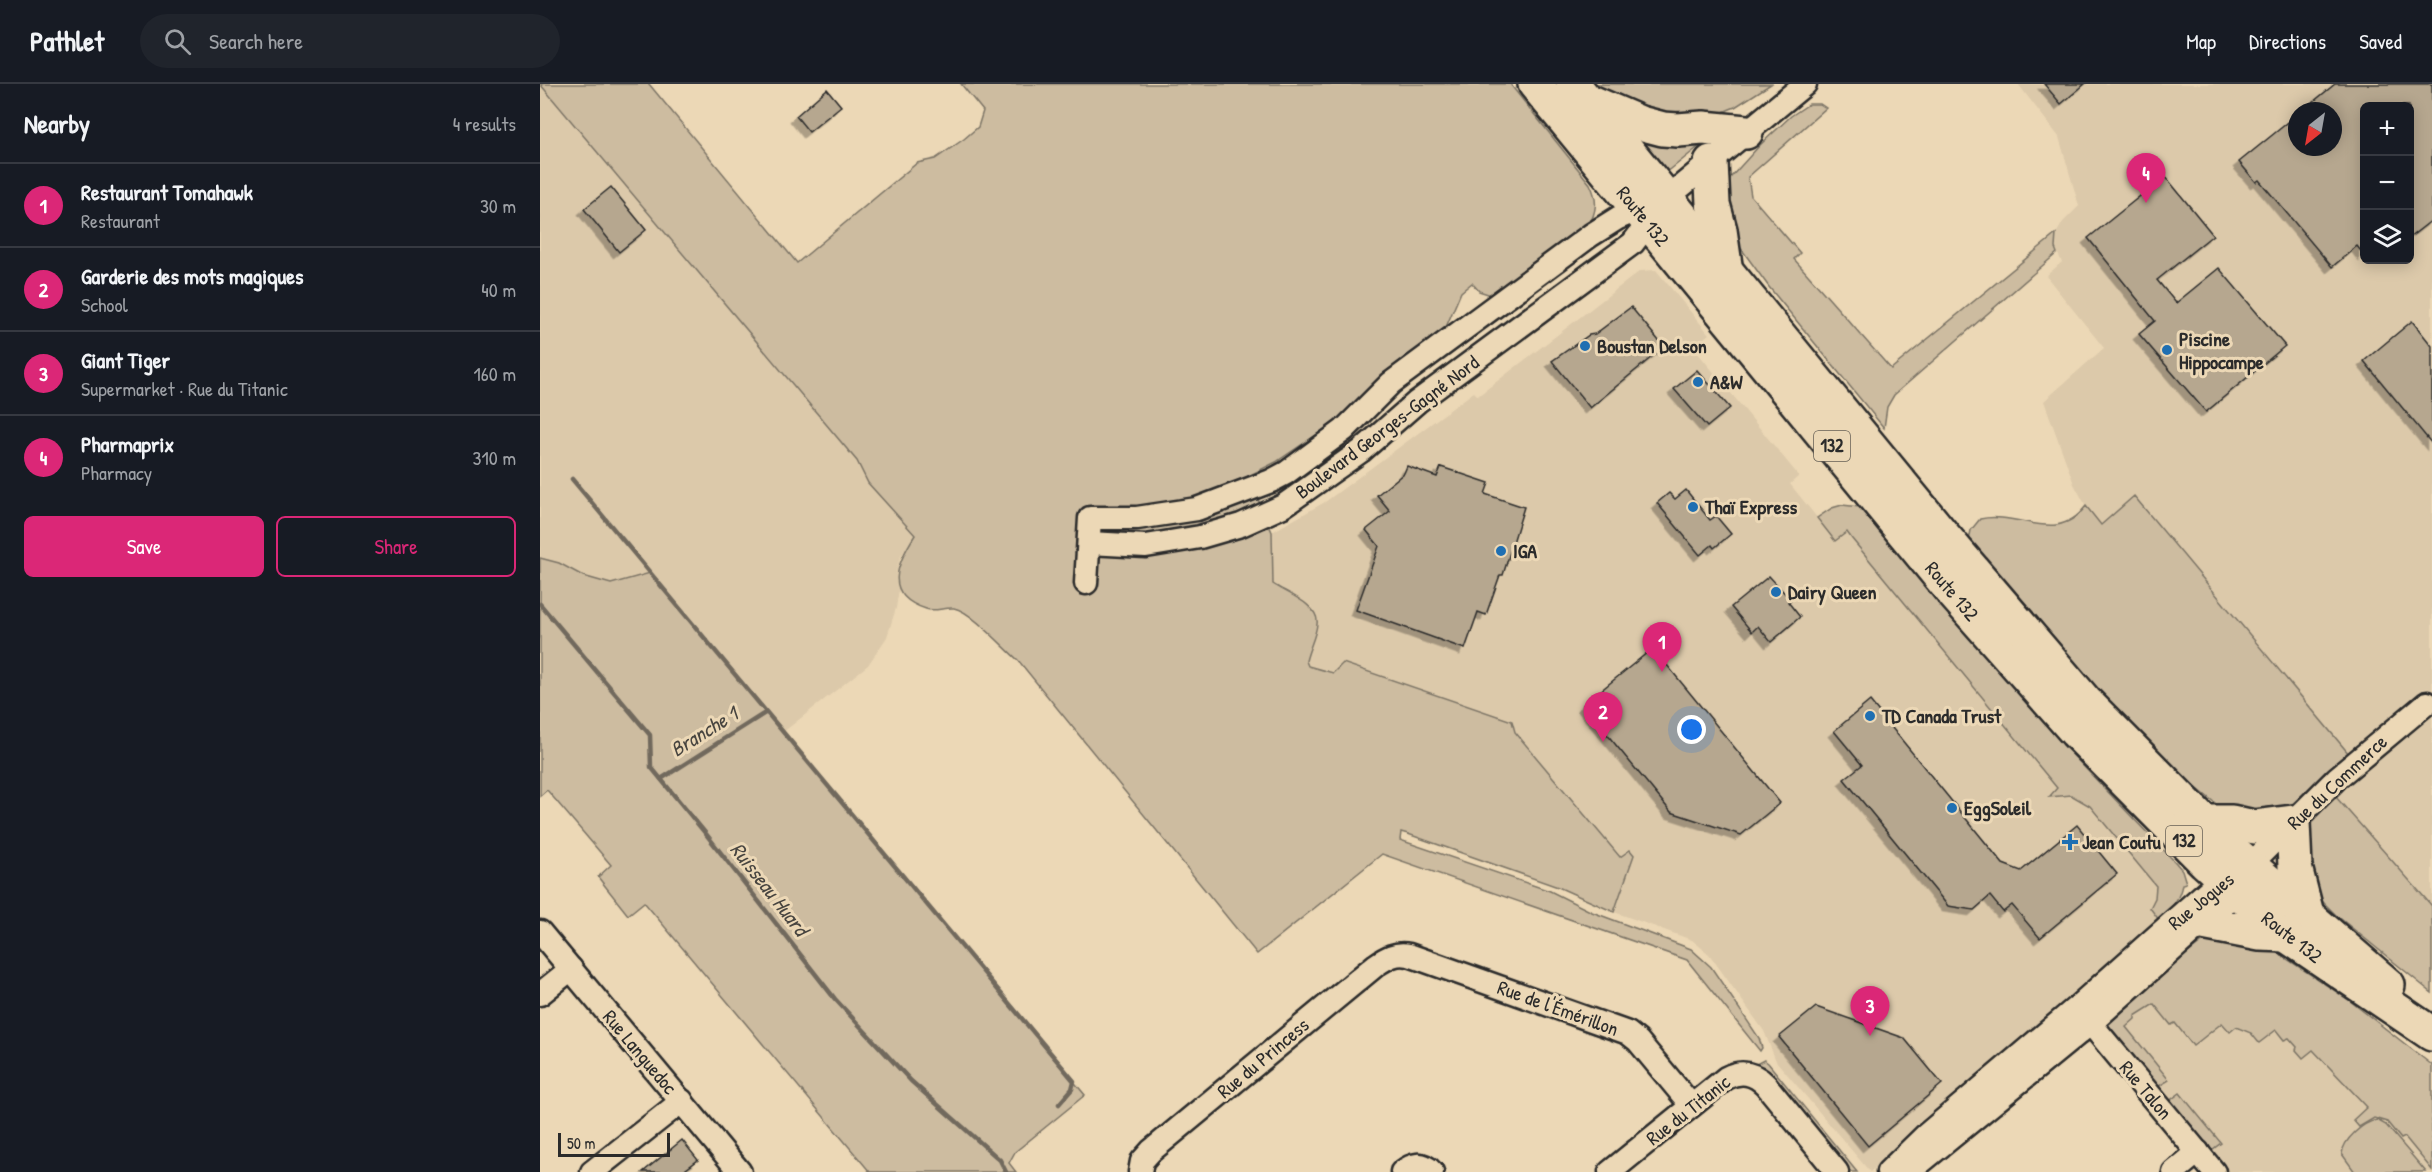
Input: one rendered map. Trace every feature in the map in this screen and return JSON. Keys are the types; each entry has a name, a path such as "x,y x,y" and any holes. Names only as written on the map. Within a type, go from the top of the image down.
{"highway":[{"name":"Route 132","path":"1535,84 1997,644 2093,749 2236,878 2432,1034"},
{"name":"Route 132","path":"1580,92 2028,636 2120,738 2204,822 2236,878"},
{"path":"1580,92 1640,123 1663,129 1703,128 1746,132"},
{"path":"1711,162 1713,204 1720,230 1725,267"},
{"path":"2203,923 2260,934 2296,925 2293,822 2254,827 2232,822 2204,822"},
{"name":"Route 132","path":"2296,925 2374,971 2432,1029"}],"street":[{"path":"1643,217 1804,84"},
{"name":"Boulevard Georges-Gagné Nord","path":"1643,217 1633,243 1418,402 1361,451 1283,506 1241,525 1200,537 1146,546 1089,543 1090,518 1137,518 1197,509 1286,473 1344,430 1391,383 1606,225 1643,217"},
{"path":"1086,583 1089,543"},
{"name":"Rue du Commerce","path":"2236,878 2339,776 2427,703"},
{"name":"Rue Jogues","path":"1888,1172 1920,1140 2203,923 2227,901 2236,878"},
{"name":"Rue Jogues","path":"1910,1172 2084,1015 2212,887 2236,878"},
{"name":"Rue Languedoc","path":"540,932 740,1172"},
{"name":"Rue de l'Émérillon","path":"1397,955 1409,955 1628,1033 1638,1041 1691,1105"},
{"name":"Rue du Princess","path":"1140,1172 1142,1161 1151,1151 1376,965 1384,959 1397,955"},
{"path":"540,994 571,969"},
{"name":"Rue Talon","path":"2084,1015 2214,1172"},
{"name":"Rue du Titanic","path":"1610,1172 1691,1105 1733,1074 1741,1073 1755,1076 1766,1085 1837,1172"},
{"path":"592,1172 682,1101"},
{"path":"2174,1172 2198,1152"},
{"path":"1402,1172 1418,1164 1424,1165 1432,1172"}],"shaded area":[{"path":"540,84 649,84 797,263 917,163 935,159 978,127 983,111 961,84 1510,84 1590,184 1595,200 1595,211 1591,221 1588,227 1491,295 1479,291 1472,283 1461,292 1446,327 1435,339 1362,397 1338,420 1276,462 1248,476 1272,532 1273,584 1308,605 1317,617 1315,633 1306,661 1308,666 1333,673 1343,663 1512,721 1515,732 1620,857 1630,850 1634,855 1614,912 1558,887 1408,834 1401,832 1400,840 1550,891 1592,912 1691,949 1711,967 1759,1038 1762,1048 1760,1051 1687,960 1382,854 1257,954 1018,660 978,623 961,611 954,608 926,609 912,603 903,595 898,587 899,567 915,535 868,483 857,461"},
{"path":"1597,84 1771,84 1735,107 1708,118 1655,117 1608,94"},
{"path":"2018,84 2432,84 2432,695 2427,688 2349,754 2135,497 2101,525 2086,506 2074,484 2044,401 2104,348 2046,276 2062,262 2055,248 2056,234 2063,222 2079,206 2059,137"},
{"path":"540,85 857,461 868,483 915,535 900,558 896,574 899,589 896,608 887,637 868,665 782,733 765,713 611,584 583,576 559,563 540,558"},
{"path":"1809,104 1820,104 1826,108 1748,177 1751,196 1800,253 1794,259 1891,369 2056,234 2057,253 1894,395 1887,407 1884,428 1769,287 1740,247 1728,221 1723,191 1731,177 1760,145 1791,116"},
{"path":"1621,120 1707,140 1666,173"},
{"path":"1656,270 1709,334 1693,347 1799,476 1790,484 1835,540 1847,532 2057,788 2050,798 2071,795 2090,806 2156,886 2155,898 2150,905 2159,920 1989,1065 1870,1172 1776,1061 1764,1031 1709,954 1692,940 1614,912 1634,855 1629,850 1621,857 1515,732 1512,721 1307,666 1312,607 1273,584 1272,532 1325,502 1474,392 1478,396 1640,271"},
{"path":"2134,496 2349,754 2291,805 2277,814 2225,811 2178,773 2092,686 1969,541 1971,530 1980,519 1995,517 2036,524 2062,524 2074,518 2086,506 2101,525"},
{"path":"1842,505 1860,507 1868,513 2065,747 2182,870 2186,883 2182,884 2174,904 2159,920 2150,908 2155,898 2156,886 2090,806 2071,795 2049,797 2057,788 1847,532 1835,541 1817,518 1832,508"},
{"path":"540,558 559,563 583,576 611,584 650,573 1085,1095 1015,1152 1009,1163 1016,1172 870,1172 644,902 628,915 598,877 611,865 547,790 540,796"},
{"path":"2432,710 2432,906 2335,796"},
{"path":"2335,796 2432,906 2432,993 2336,915 2316,895 2304,871 2308,829 2317,814"},
{"path":"2205,940 2263,943 2350,1001 2432,1065 2432,1170 2405,1137 2401,1139 2387,1122 2374,1118 2359,1127 2353,1120 2367,1107 2313,1050 2303,1058 2289,1038 2284,1040 2276,1030 2259,1043 2251,1033 2236,1027 2230,1032 2222,1023 2193,1046 2175,1023 2171,1025 2154,1004 2135,1016 2135,1019 2126,1027 2169,1080 2156,1088 2109,1030 2108,1021 2145,986"},
{"path":"2148,983 2224,1017 2306,1030 2432,1156 2432,1172 2225,1172 2108,1026"},
{"path":"1764,1060 1857,1172 1851,1172 1769,1071 1756,1064"},
{"path":"2180,1093 2221,1143 2209,1152 2168,1102"},
{"path":"2377,1120 2386,1125 2426,1172 2355,1172 2342,1154 2343,1149 2355,1133 2366,1124"}],"building":[{"path":"2044,84 2085,84 2061,104"},
{"path":"2335,84 2432,84 2432,220 2414,234 2414,102 2360,102 2360,250 2357,246 2332,267 2259,180 2256,182 2239,162 2288,122 2288,156 2342,156 2342,102 2313,102"},
{"path":"827,89 841,106 809,132 796,116"},
{"path":"2165,176 2213,235 2157,280 2176,303 2219,268 2285,346 2206,412 2139,334 2155,321 2088,238"},
{"path":"611,187 646,230 619,252 584,209"},
{"path":"1631,307 1664,347 1590,408 1552,361 1589,335 1595,334"},
{"path":"2412,321 2432,346 2432,444 2364,361"},
{"path":"1697,370 1730,408 1707,427 1674,389"},
{"path":"1407,466 1437,477 1441,467 1489,483 1485,494 1524,507 1503,575 1500,575 1486,615 1478,612 1465,649 1356,610 1379,546 1366,530 1390,511 1377,495 1404,473"},
{"path":"1686,490 1710,520 1716,516 1731,534 1714,548 1712,545 1700,555 1657,503 1669,493 1675,499"},
{"path":"1769,576 1791,600 1788,602 1800,617 1771,642 1758,626 1752,632 1731,607"},
{"path":"1653,648 1780,803 1741,835 1671,812 1583,705"},
{"path":"1870,701 2003,864 2021,871 2077,825 2117,874 2040,938 2012,905 2003,912 1990,896 1974,910 1948,906 1844,779 1862,765 1834,731"},
{"path":"1816,1007 1904,1038 1942,1084 1868,1146 1779,1037"},
{"path":"682,1140 698,1160 682,1172 643,1172"}],"waterway":[{"path":"572,479 1074,1081 1072,1089 1059,1104"},
{"name":"Ruisseau Huard","path":"540,604 650,735 651,767 835,999 911,1081 1000,1160 1006,1172"},
{"name":"Branche 1","path":"661,779 765,713"}],"place":[{"name":"Pharmaprix","path":"2146,203"},
{"name":"Boustan Delson","path":"1585,346"},
{"name":"Piscine Hippocampe","path":"2167,350"},
{"name":"A&W","path":"1698,382"},
{"name":"Thaï Express","path":"1693,507"},
{"name":"IGA","path":"1501,551"},
{"name":"Dairy Queen","path":"1776,592"},
{"name":"Restaurant Tomahawk","path":"1662,672"},
{"name":"TD Canada Trust","path":"1870,716"},
{"name":"Garderie des mots magiques","path":"1603,742"},
{"name":"EggSoleil","path":"1952,808"},
{"name":"Jean Coutu","path":"2070,842"},
{"name":"Giant Tiger","path":"1870,1036"}]}
